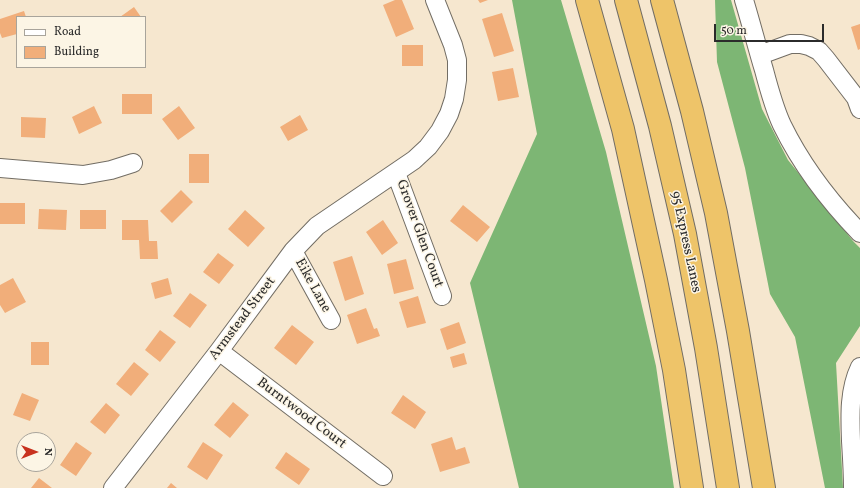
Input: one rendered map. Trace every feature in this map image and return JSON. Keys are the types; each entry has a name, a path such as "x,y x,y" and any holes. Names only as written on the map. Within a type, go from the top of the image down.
{"highway":[{"path":"587,0 623,129 656,280 674,370 692,488"},
{"name":"95 Express Lanes","path":"626,0 660,126 685,234 706,348 728,488"},
{"path":"662,0 692,111 716,213 738,331 764,488"}],"street":[{"name":"Armstead Street","path":"114,488 219,352 293,251 317,226 414,160 428,147 440,131 449,114 454,99 457,80 456,60 453,45 435,0"},
{"path":"744,0 770,91 782,124 800,157 820,188 860,233"},
{"path":"760,55 790,44 801,44 819,51 855,90 860,109"},
{"path":"0,168 83,175 133,164"},
{"name":"Grover Glen Court","path":"396,173 442,296"},
{"name":"Eike Lane","path":"293,251 331,320"},
{"name":"Burntwood Court","path":"219,352 383,476"},
{"path":"853,488 850,410 852,393 860,366"}],"green space":[{"path":"512,0 561,0 606,152 656,366 674,488 519,488 470,283 537,134"},
{"path":"715,0 731,0 762,109 788,160 860,248 860,326 836,363 843,488 825,488 795,337 770,294 745,168 717,62"}],"building":[{"path":"395,0 402,0 414,29 396,37 383,5"},
{"path":"478,0 488,0 480,3"},
{"path":"134,7 140,16 121,16"},
{"path":"24,11 26,16 16,16 16,34 2,38 0,33 0,19"},
{"path":"502,13 514,51 494,57 482,19"},
{"path":"860,24 860,49 858,50 851,27"},
{"path":"402,45 423,45 423,66 402,66"},
{"path":"513,68 519,97 498,101 492,72"},
{"path":"122,94 152,94 152,114 122,114"},
{"path":"94,106 102,123 79,134 72,117"},
{"path":"179,106 195,128 178,140 162,119"},
{"path":"300,115 308,130 288,141 280,127"},
{"path":"21,117 46,118 45,138 21,137"},
{"path":"189,154 209,154 209,183 189,183"},
{"path":"181,190 193,202 172,223 160,211"},
{"path":"0,203 25,203 25,224 0,224"},
{"path":"463,205 490,227 477,242 450,221"},
{"path":"39,209 67,210 66,230 38,229"},
{"path":"80,210 106,210 106,229 80,229"},
{"path":"245,210 265,228 248,247 228,229"},
{"path":"122,220 148,220 149,241 157,241 158,259 140,259 139,240 122,240"},
{"path":"383,220 398,243 382,255 366,232"},
{"path":"218,253 234,265 219,284 203,272"},
{"path":"352,256 364,294 345,301 333,262"},
{"path":"406,259 414,289 394,294 387,264"},
{"path":"13,278 26,302 5,313 0,305 0,285"},
{"path":"168,278 172,294 155,299 151,283"},
{"path":"190,293 207,305 190,328 173,316"},
{"path":"418,296 426,323 407,328 399,302"},
{"path":"366,308 374,329 377,328 380,336 357,344 347,315"},
{"path":"459,322 466,343 447,350 440,329"},
{"path":"292,325 314,342 296,365 274,348"},
{"path":"160,330 176,342 160,362 145,350"},
{"path":"31,342 49,342 49,365 31,365"},
{"path":"464,353 467,364 453,368 450,357"},
{"path":"134,362 149,374 131,396 116,384"},
{"path":"22,393 39,400 30,421 13,415"},
{"path":"403,395 426,412 415,429 391,413"},
{"path":"233,402 249,415 230,438 214,425"},
{"path":"106,403 120,415 105,434 90,422"},
{"path":"452,437 456,450 465,447 470,463 440,472 431,444"},
{"path":"76,442 92,453 76,476 60,465"},
{"path":"203,442 223,455 207,480 187,467"},
{"path":"286,452 310,469 299,485 275,468"},
{"path":"39,478 52,488 31,488"},
{"path":"171,483 177,488 167,488"}]}
